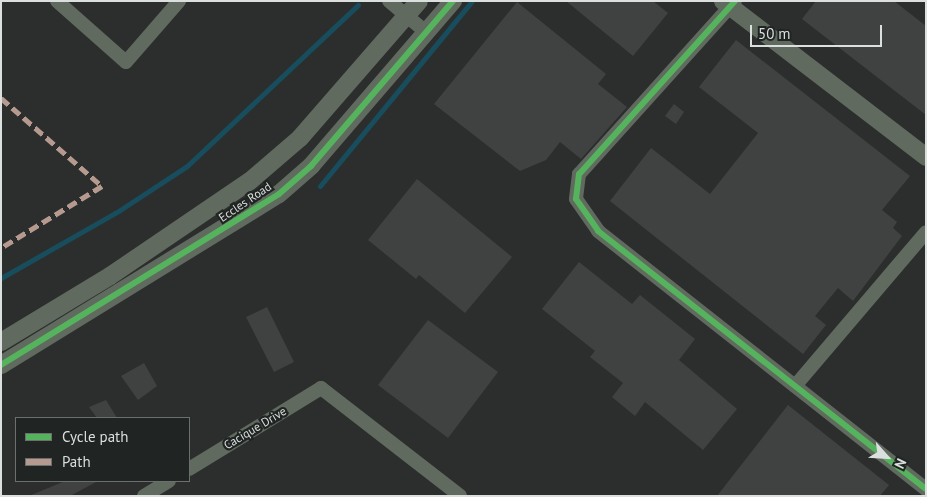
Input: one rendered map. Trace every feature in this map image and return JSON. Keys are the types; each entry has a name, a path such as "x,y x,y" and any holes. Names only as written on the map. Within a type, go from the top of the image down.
{"street":[{"path":"57,1 126,62 179,1"},
{"path":"390,1 427,33"},
{"name":"Eccles Road","path":"1,342 110,276 250,181 300,138 408,16 419,1"},
{"name":"Eccles Road","path":"1,365 279,194 312,166 453,1"},
{"path":"926,158 729,3 579,174 576,199 598,231 926,489"},
{"path":"795,386 926,232"},
{"name":"Cacique Drive","path":"190,468 321,388 460,496"},
{"path":"144,496 167,482"}],"building":[{"path":"566,1 653,1 668,13 633,56"},
{"path":"816,1 894,1 926,26 926,115 802,19"},
{"path":"517,2 606,74 598,84 627,107 581,159 560,142 546,160 520,171 434,104"},
{"path":"736,40 910,176 882,210 897,222 893,228 902,236 853,301 838,288 815,316 826,325 803,354 610,201 651,148 710,194 758,133 699,87"},
{"path":"674,104 684,112 676,124 665,116"},
{"path":"417,179 512,257 465,313 419,275 416,279 368,240"},
{"path":"579,262 632,304 640,295 695,339 679,360 737,409 703,450 645,402 635,416 612,397 623,383 590,357 595,351 542,309"},
{"path":"267,307 294,362 274,372 246,317"},
{"path":"428,320 498,372 448,438 378,385"},
{"path":"144,363 157,386 138,400 121,376"},
{"path":"106,400 116,417 96,417 89,407"},
{"path":"788,405 889,485 880,496 717,496"},
{"path":"63,482 96,482 70,496 29,496"}],"waterway":[{"path":"320,186 472,1"},
{"path":"1,278 120,210 187,166 358,5"}],"marked path":[{"path":"1,98 102,186 1,248"}],"cycle path":[{"path":"1,365 279,194 311,166 453,1"},
{"path":"735,1 579,174 576,199 598,231 926,489"}]}
